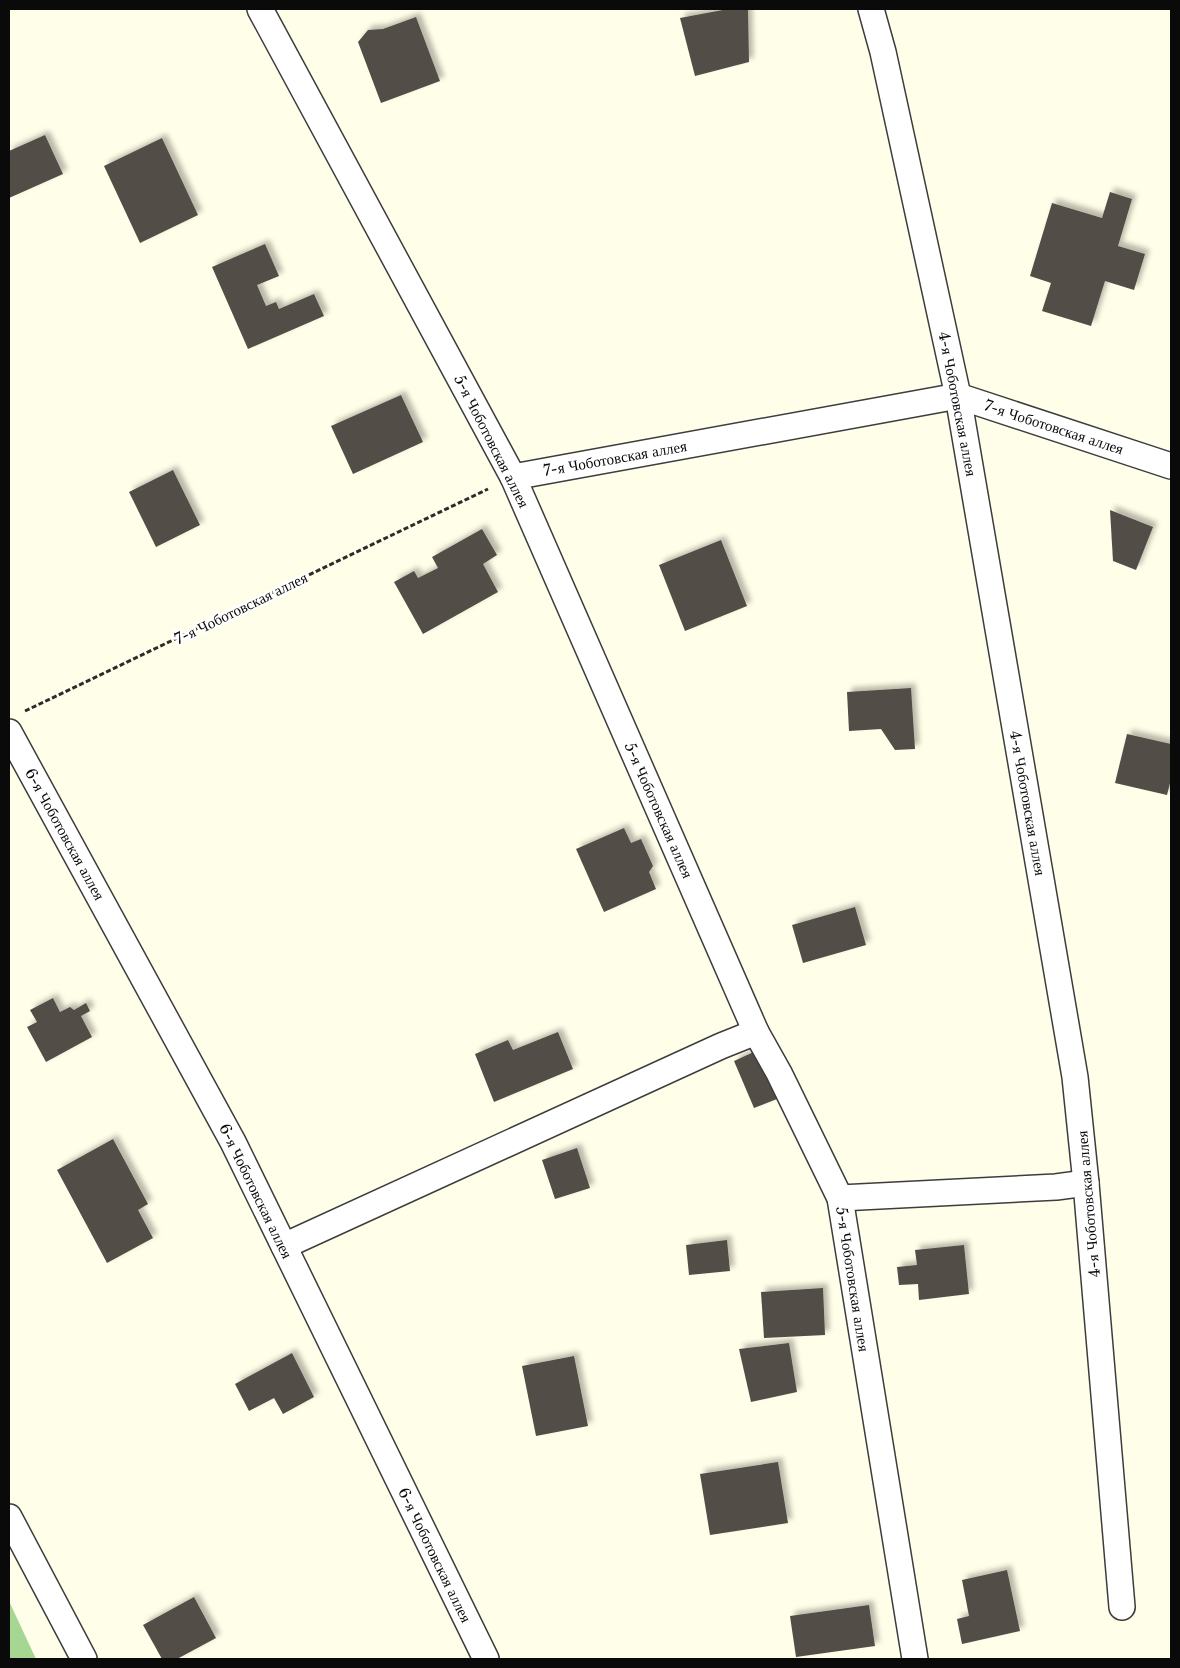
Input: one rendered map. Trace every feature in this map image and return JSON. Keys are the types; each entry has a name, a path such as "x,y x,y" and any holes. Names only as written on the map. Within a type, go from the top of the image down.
{"street":[{"name":"5-я Чоботовская аллея","path":"260,9 513,477 756,1032 779,1073 840,1198 915,1659"},
{"name":"4-я Чоботовская аллея","path":"871,9 884,52 958,396 1075,1076 1122,1607"},
{"name":"7-я Чоботовская аллея","path":"513,477 958,396 1171,466"},
{"name":"6-я Чоботовская аллея","path":"13,724 233,1142 486,1659"},
{"path":"284,1246 721,1046 756,1032"},
{"path":"840,1198 1086,1184"},
{"path":"9,1517 84,1659"}],"path":[{"name":"7-я Чоботовская аллея","path":"13,724 513,477"}],"green space":[{"path":"9,1601 36,1659 9,1659"}],"building":[{"path":"728,9 748,9 749,62 695,76 680,18"},
{"path":"416,17 440,81 381,103 358,42 368,30 383,29"},
{"path":"45,135 63,174 9,198 9,151"},
{"path":"162,138 198,215 140,243 104,166"},
{"path":"1110,192 1132,199 1118,246 1145,254 1134,290 1105,281 1091,326 1042,311 1051,283 1030,276 1052,203 1102,218"},
{"path":"265,244 279,276 257,285 266,306 276,302 279,309 314,294 324,316 248,349 212,267"},
{"path":"401,395 423,442 353,474 331,426"},
{"path":"173,470 200,525 156,547 129,492"},
{"path":"1110,510 1153,527 1136,570 1113,561"},
{"path":"482,529 497,555 483,564 498,592 423,634 394,582 414,571 418,578 438,568 432,557"},
{"path":"721,540 747,606 685,631 659,565"},
{"path":"911,688 915,749 895,750 881,729 849,731 847,692"},
{"path":"1127,734 1171,744 1171,779 1167,795 1115,783"},
{"path":"624,828 631,843 641,839 653,866 649,872 656,889 604,912 576,849"},
{"path":"855,907 866,945 803,963 792,925"},
{"path":"53,998 60,1012 70,1007 74,1010 86,1003 90,1011 81,1016 92,1037 46,1062 27,1027 37,1022 30,1010"},
{"path":"558,1032 573,1069 494,1102 475,1054 508,1040 513,1050"},
{"path":"756,1051 777,1099 754,1108 734,1061"},
{"path":"113,1139 148,1204 138,1210 153,1238 107,1263 57,1170"},
{"path":"577,1148 590,1188 555,1199 542,1160"},
{"path":"727,1240 730,1271 689,1275 686,1245"},
{"path":"964,1245 969,1294 919,1300 918,1284 899,1285 897,1267 917,1265 915,1250"},
{"path":"823,1288 825,1335 764,1338 761,1292"},
{"path":"789,1343 797,1392 751,1402 739,1349"},
{"path":"292,1353 314,1397 283,1414 274,1398 249,1411 235,1384"},
{"path":"574,1356 588,1426 536,1436 522,1366"},
{"path":"778,1462 788,1523 710,1535 700,1474"},
{"path":"1007,1570 1020,1631 962,1644 957,1619 969,1616 962,1580"},
{"path":"194,1597 216,1638 177,1659 162,1659 143,1625"},
{"path":"869,1605 875,1646 796,1657 790,1616"}]}
